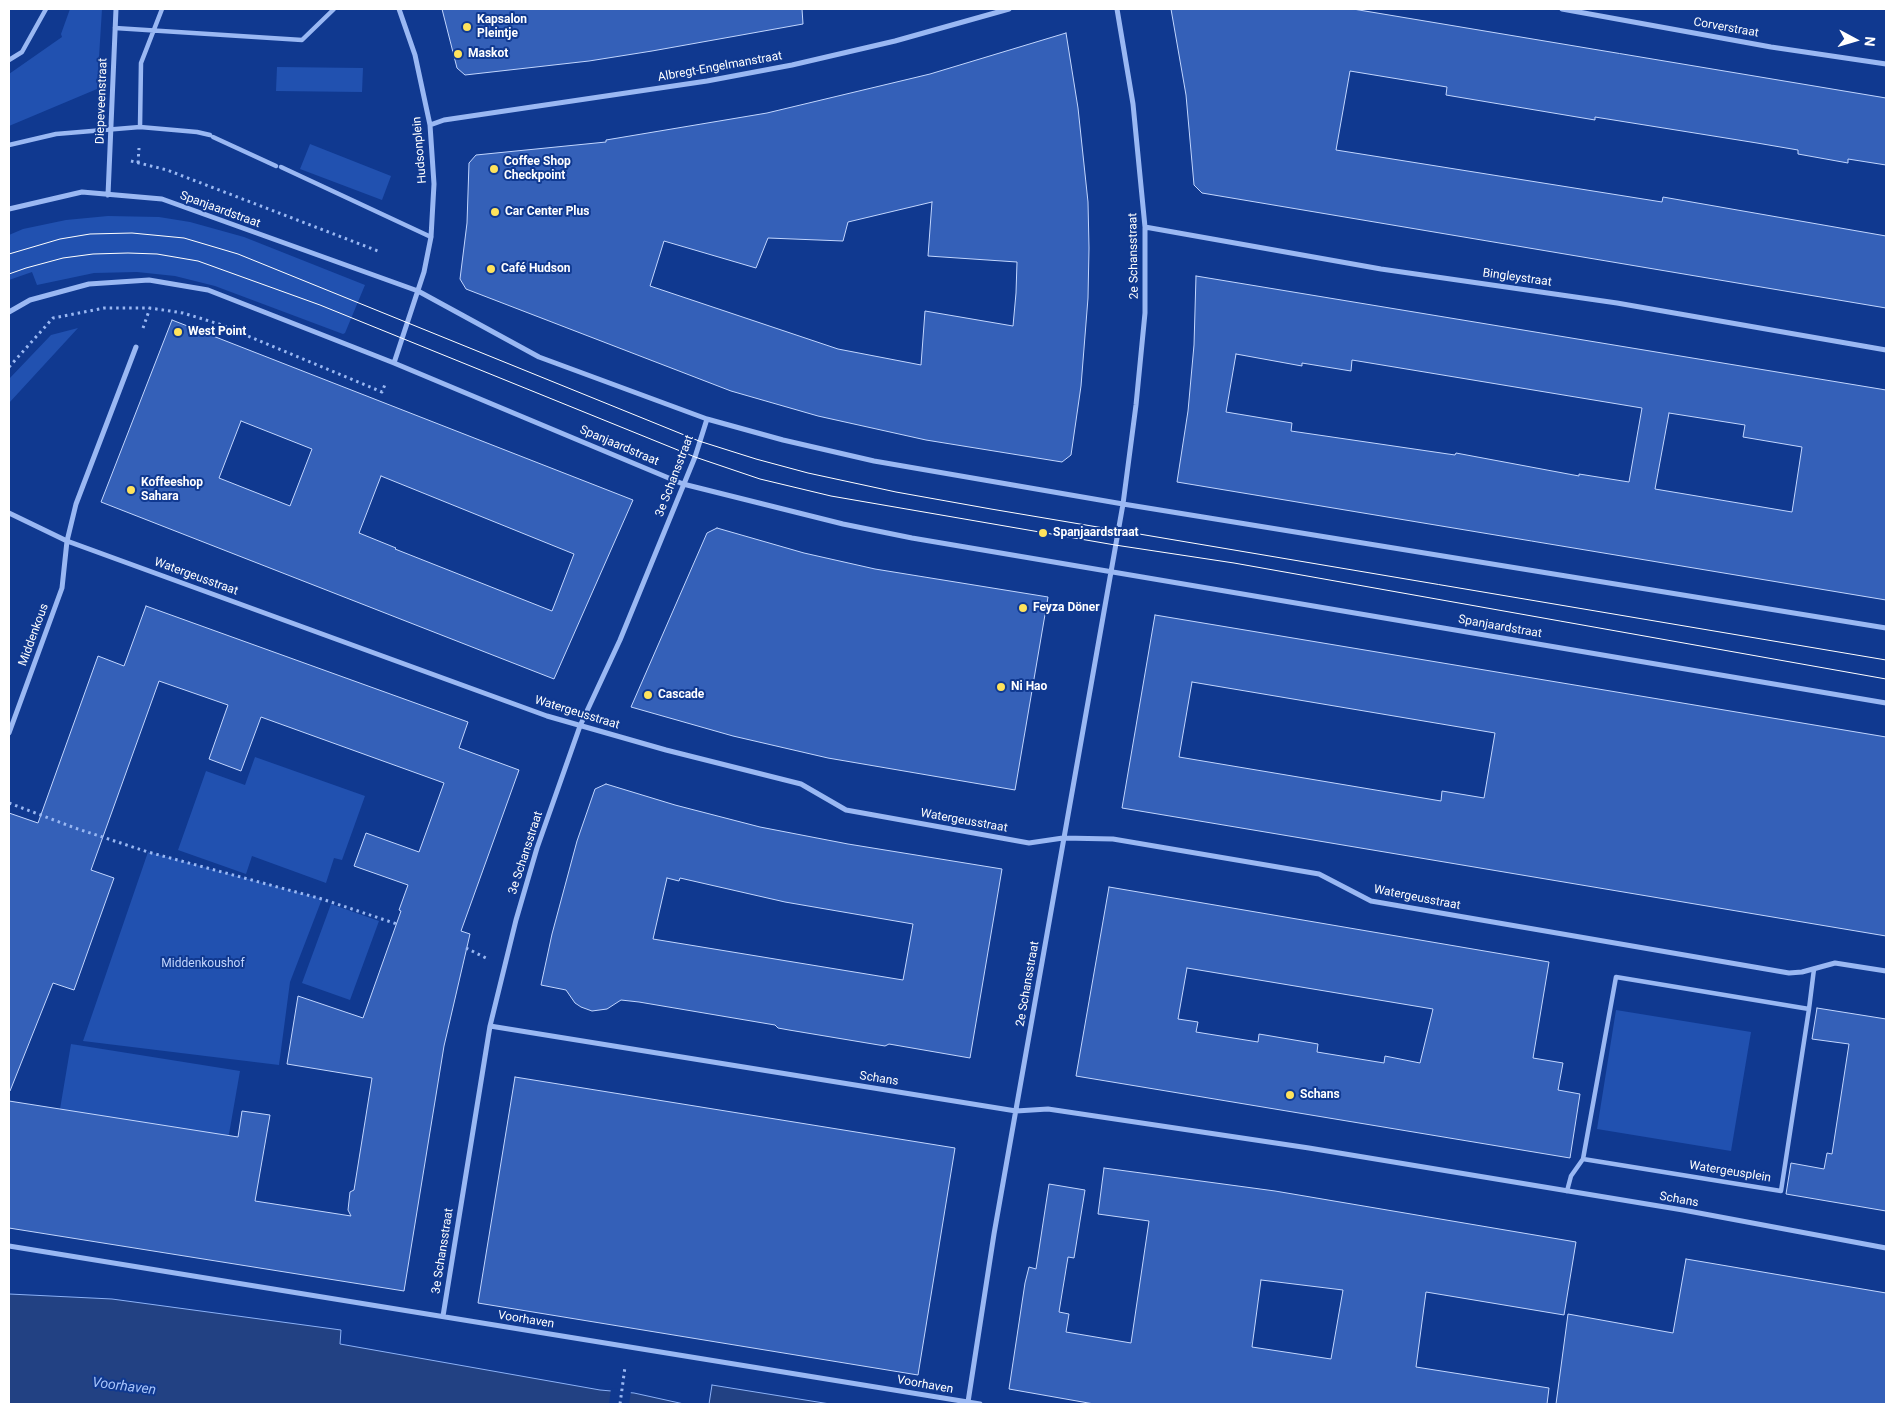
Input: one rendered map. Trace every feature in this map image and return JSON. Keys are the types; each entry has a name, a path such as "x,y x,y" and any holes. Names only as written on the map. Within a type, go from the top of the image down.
{"street":[{"path":"9,60 22,52 46,9"},
{"name":"Diepeveenstraat","path":"108,195 116,9"},
{"path":"140,127 141,63 162,9"},
{"path":"115,28 153,32 302,40 334,9"},
{"name":"Hudsonplein","path":"399,9 415,55 430,125 434,184 431,237 418,291"},
{"name":"Albregt-Engelmanstraat","path":"430,125 444,120 707,81 792,65 895,41 1009,9"},
{"name":"2e Schansstraat","path":"1117,9 1133,104 1145,227 1145,313 1136,405 1123,504"},
{"name":"Corverstraat","path":"1562,9 1771,47 1886,64"},
{"path":"9,145 56,134 111,129 140,127 197,132 212,136 431,237"},
{"name":"Spanjaardstraat","path":"9,209 82,192 162,199 418,291 539,358 707,419 783,440 874,461 1123,504 1886,628"},
{"name":"Bingleystraat","path":"1145,227 1381,269 1617,302 1886,350"},
{"name":"Spanjaardstraat","path":"9,312 30,300 89,284 149,280 208,290 394,363 683,484 843,524 912,538 1111,570 1886,703"},
{"path":"394,363 418,291"},
{"path":"67,541 76,504 136,348"},
{"name":"3e Schansstraat","path":"443,1316 490,1026 516,920 537,848 580,726 620,640 695,457 707,419"},
{"path":"1111,570 1123,504"},
{"name":"Watergeusstraat","path":"9,513 67,541 547,716 801,784 846,810 1029,843 1064,838 1113,839 1319,874 1371,901 1789,973 1802,972 1835,963 1886,971"},
{"name":"Middenkous","path":"9,733 62,588 67,541"},
{"name":"2e Schansstraat","path":"968,1402 994,1234 1111,570"},
{"name":"Watergeusplein","path":"1583,1159 1781,1190 1814,969"},
{"path":"1568,1191 1571,1176 1583,1159 1616,977 1809,1009"},
{"name":"Schans","path":"490,1026 1016,1111 1048,1109 1318,1150 1683,1210 1886,1248"},
{"name":"Voorhaven","path":"9,1246 980,1404"}],"path":[{"path":"9,368 53,318 104,308 150,308 183,313 219,324 382,392 394,363"},
{"path":"9,803 74,828 148,852 322,899 397,924"},
{"path":"620,1404 628,1346"}],"green space":[{"path":"70,9 102,9 97,89 9,126 9,74 62,37 61,34"},
{"path":"277,67 363,68 362,92 276,91"},
{"path":"310,144 391,176 382,200 300,169"},
{"path":"108,216 159,217 190,222 244,237 365,285 343,334 215,286 175,276 137,272 94,273 37,285 32,272 9,280 9,235 23,229 66,220"},
{"path":"78,328 9,403 9,379 51,335"},
{"path":"255,757 365,796 342,860 334,858 326,883 252,856 246,874 178,850 206,771 245,785"},
{"name":"Middenkoushof","path":"148,852 322,899 290,982 279,1065 83,1041"},
{"path":"331,904 379,921 350,1000 302,983"},
{"path":"1616,1010 1751,1032 1731,1151 1597,1129"},
{"path":"71,1044 240,1071 225,1157 60,1109"}],"water":[{"path":"9,1294 112,1299 341,1330 340,1344 600,1390 634,1393 684,1404 9,1404"},
{"path":"712,1385 830,1404 709,1404"}],"pier":[{"path":"611,1388 631,1391 629,1404 609,1404"}],"building":[{"path":"442,9 802,9 803,24 589,61 465,75 457,68"},
{"path":"1171,9 1353,9 1886,98 1886,165 1848,159 1848,163 1798,154 1798,150 1757,143 1595,117 1595,120 1446,95 1447,87 1350,71 1336,150 1662,202 1663,197 1886,236 1886,308 1202,193 1194,185 1186,95"},
{"path":"1066,33 1078,108 1088,202 1089,248 1088,298 1081,386 1071,455 1062,462 926,440 818,416 731,391 466,289 460,279 467,223 469,163 476,155 606,142 606,140 767,113 930,74","holes":["932,202 928,256 1017,262 1013,326 925,311 921,365 838,349 650,286 664,241 756,268 768,238 843,241 848,222"]},
{"path":"1196,276 1886,390 1886,600 1177,482 1188,411 1194,345","holes":["1236,354 1302,366 1302,363 1351,371 1352,360 1642,408 1629,482 1579,474 1579,476 1456,453 1455,455 1291,431 1292,423 1226,412","1669,413 1745,425 1743,437 1802,447 1792,512 1655,489"]},
{"path":"172,320 633,500 554,679 101,502","holes":["241,421 312,449 290,506 219,478","381,476 574,554 552,611 359,533"]},
{"path":"717,528 804,553 875,569 1048,597 1015,790 828,758 733,736 631,707 707,533"},
{"path":"146,606 468,722 459,748 519,770 461,931 470,934 444,1046 404,1291 9,1228 9,1101 238,1137 242,1111 270,1115 255,1201 351,1216 348,1210 350,1192 354,1190 372,1078 287,1064 298,996 363,1018 401,911 399,910 408,885 354,866 366,833 419,852 444,783 261,717 241,771 209,759 228,705 159,681 91,870 114,878 74,990 53,983 9,1091 9,813 38,823 98,656 124,666"},
{"path":"1155,615 1886,737 1886,936 1122,808","holes":["1192,682 1495,733 1484,798 1442,791 1441,801 1179,757"]},
{"path":"606,784 675,805 760,827 848,844 1002,869 970,1058 789,1030 778,1028 775,1025 639,1002 621,1000 607,1009 592,1011 575,1003 566,990 541,985 552,934 577,841 595,789","holes":["667,878 679,881 680,878 785,902 913,924 903,980 653,939"]},
{"path":"1109,887 1549,962 1533,1058 1563,1063 1558,1090 1580,1094 1570,1158 1076,1076","holes":["1187,968 1433,1009 1420,1063 1385,1056 1384,1063 1317,1052 1318,1044 1259,1034 1258,1042 1196,1032 1198,1022 1178,1019"]},
{"path":"1817,1008 1886,1019 1886,1211 1786,1194 1791,1163 1824,1169 1827,1153 1832,1154 1849,1044 1812,1039"},
{"path":"515,1077 955,1148 918,1375 478,1303"},
{"path":"1104,1168 1275,1191 1576,1242 1564,1315 1426,1292 1416,1367 1549,1388 1547,1404 1094,1404 1009,1389 1025,1283 1029,1267 1036,1269 1049,1184 1085,1190 1074,1258 1068,1257 1059,1312 1069,1314 1066,1332 1131,1343 1149,1221 1098,1214","holes":["1261,1280 1343,1290 1331,1359 1252,1347"]},
{"path":"1686,1259 1886,1293 1886,1404 1556,1404 1568,1314 1673,1333"}],"tram line":[{"path":"9,254 60,239 90,234 132,233 184,238 238,254 699,441 808,473 896,492 991,509 1886,660"},
{"path":"9,274 63,258 93,254 157,254 198,261 320,305 695,457 760,479 831,496 1115,545 1234,563 1886,679"}],"place":[{"name":"Kapsalon Pleintje","path":"467,27"},
{"name":"Maskot","path":"458,54"},
{"name":"Coffee Shop Checkpoint","path":"494,169"},
{"name":"Car Center Plus","path":"495,212"},
{"name":"Café Hudson","path":"491,269"},
{"name":"West Point","path":"178,332"},
{"name":"Koffeeshop Sahara","path":"131,490"},
{"name":"Spanjaardstraat","path":"1043,533"},
{"name":"Feyza Döner","path":"1023,608"},
{"name":"Ni Hao","path":"1001,687"},
{"name":"Cascade","path":"648,695"},
{"name":"Schans","path":"1290,1095"}]}
